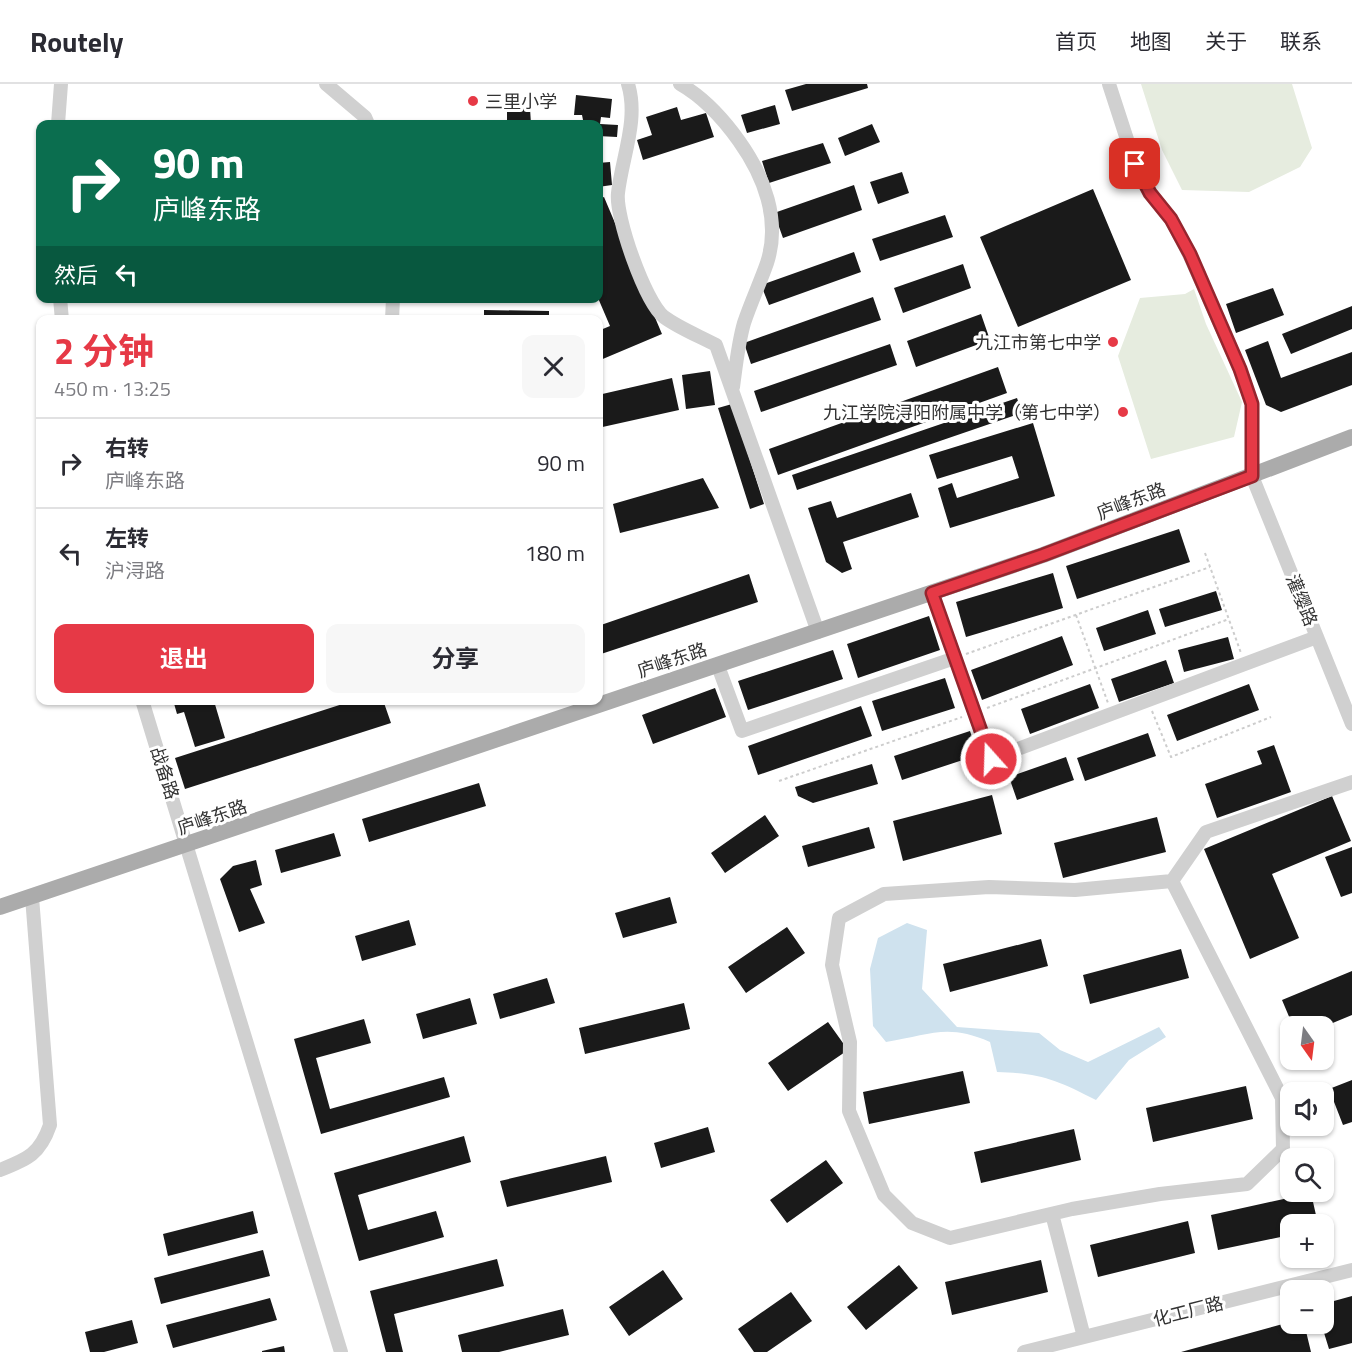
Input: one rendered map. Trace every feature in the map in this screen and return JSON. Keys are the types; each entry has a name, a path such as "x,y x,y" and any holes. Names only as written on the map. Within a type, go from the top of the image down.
{"main road":[{"name":"庐峰东路","path":"603,705 1043,555 1352,437"},
{"name":"庐峰东路","path":"0,907 603,705"}],"street":[{"path":"58,120 62,84"},
{"path":"326,84 366,120"},
{"path":"628,84 631,94 631,125 617,196 630,252 643,286 662,316 716,345 818,632"},
{"path":"680,84 691,90 729,126 746,151 765,187 771,213 773,227 768,261 744,324 733,389"},
{"path":"1109,84 1135,164 1150,193 1171,219 1190,254 1240,369 1252,404 1252,476"},
{"name":"灌缨路","path":"1252,476 1352,724"},
{"path":"932,593 991,759 1317,637"},
{"path":"718,666 742,731 955,658"},
{"name":"战备路","path":"144,705 189,845 341,1352"},
{"path":"1172,881 1206,831 1352,782"},
{"path":"1172,881 1282,1098 1283,1149 1247,1184 1160,1194 1052,1214 950,1238 912,1223 884,1194 849,1111 850,1042 832,965 839,918 884,894 989,887 1075,890 1172,881"},
{"path":"0,1170 20,1163 42,1146 50,1125 32,897"},
{"path":"1052,1214 1084,1337"},
{"name":"化工厂路","path":"1024,1352 1352,1269"}],"path":[{"path":"1205,552 1245,664"},
{"path":"955,658 1210,567"},
{"path":"1076,615 1112,714"},
{"path":"779,781 974,713 1229,619"},
{"path":"1148,700 1171,757 1271,717"}],"shaded area":[{"path":"1141,84 1292,84 1312,148 1300,167 1249,192 1182,190 1162,150"},
{"path":"1194,289 1206,324 1242,402 1234,437 1151,459 1118,356 1140,298 1185,294"}],"water":[{"path":"907,923 927,930 922,989 957,1027 1039,1033 1060,1050 1088,1062 1159,1027 1166,1037 1129,1060 1096,1100 1048,1079 1026,1074 997,1072 990,1042 975,1036 938,1032 886,1042 873,1026 870,969 878,938"}],"building":[{"path":"806,84 867,84 868,88 792,111 785,90"},
{"path":"576,95 612,99 610,118 583,120 582,115 574,115"},
{"path":"775,105 780,124 747,133 741,115"},
{"path":"677,107 681,120 706,113 714,137 643,160 637,140 652,135 646,117"},
{"path":"530,108 531,120 507,120 507,109"},
{"path":"603,124 618,125 617,137 603,136"},
{"path":"872,124 880,142 845,156 838,138"},
{"path":"823,143 831,163 769,183 762,161"},
{"path":"610,162 612,185 603,186 603,163"},
{"path":"902,172 909,193 878,204 870,182"},
{"path":"854,185 862,210 783,238 774,213"},
{"path":"1093,189 1131,280 1018,327 980,237"},
{"path":"603,197 662,334 603,359 603,329 610,326 600,303 603,303"},
{"path":"945,215 953,237 880,261 872,239"},
{"path":"854,252 861,272 769,305 761,285"},
{"path":"963,264 971,288 903,313 894,288"},
{"path":"1273,288 1284,315 1236,333 1226,304"},
{"path":"873,297 881,320 751,364 744,343"},
{"path":"1352,306 1352,329 1291,354 1282,334"},
{"path":"484,310 549,311 549,315 484,315"},
{"path":"981,314 990,340 916,367 907,341"},
{"path":"1268,341 1281,378 1352,352 1352,385 1281,412 1266,405 1245,350"},
{"path":"890,344 897,365 761,412 754,391"},
{"path":"998,367 1007,393 778,475 769,449"},
{"path":"710,371 715,405 686,409 682,375"},
{"path":"672,378 679,410 603,427 603,394"},
{"path":"1017,398 1022,413 797,490 792,475"},
{"path":"732,404 764,504 750,509 718,408"},
{"path":"1033,423 1055,496 950,528 938,488 952,483 957,498 1019,478 1012,456 937,479 929,455"},
{"path":"703,478 719,508 620,533 613,504"},
{"path":"911,493 919,517 843,542 852,569 842,573 826,562 808,508 831,501 837,518"},
{"path":"1179,529 1190,562 1077,599 1066,566"},
{"path":"1053,573 1063,608 966,637 956,602"},
{"path":"749,574 758,602 603,653 603,624"},
{"path":"1216,591 1222,610 1165,627 1159,609"},
{"path":"1148,610 1156,634 1104,651 1096,628"},
{"path":"929,616 940,650 858,678 847,644"},
{"path":"1062,636 1073,665 982,700 971,670"},
{"path":"1228,637 1234,659 1184,672 1178,650"},
{"path":"833,650 843,679 748,710 738,681"},
{"path":"1166,660 1174,683 1119,702 1111,679"},
{"path":"945,678 955,708 882,731 872,701"},
{"path":"1090,684 1099,708 1030,734 1021,709"},
{"path":"1249,684 1259,710 1177,741 1167,715"},
{"path":"715,688 726,717 653,744 642,715"},
{"path":"174,705 215,705 225,738 195,747 184,712 177,714"},
{"path":"339,705 385,705 391,723 185,789 175,758"},
{"path":"861,706 872,736 758,775 748,746"},
{"path":"970,731 978,755 902,780 894,756"},
{"path":"1148,733 1156,756 1085,781 1077,758"},
{"path":"1274,745 1291,792 1217,818 1205,784 1262,764 1257,751"},
{"path":"1066,757 1074,780 1017,800 1009,777"},
{"path":"872,764 878,784 813,803 798,796 795,787"},
{"path":"479,783 486,806 369,842 362,819"},
{"path":"992,795 1002,834 903,861 893,821"},
{"path":"1332,796 1351,841 1272,874 1299,938 1250,959 1204,849"},
{"path":"765,815 779,836 725,873 711,853"},
{"path":"1157,817 1166,852 1063,878 1054,843"},
{"path":"869,827 875,848 808,867 802,846"},
{"path":"334,833 341,856 281,873 275,850"},
{"path":"1352,847 1352,893 1341,897 1325,857"},
{"path":"256,860 262,885 250,889 265,923 239,932 220,879 233,866"},
{"path":"670,897 677,923 623,938 615,913"},
{"path":"409,920 416,945 362,961 355,936"},
{"path":"787,927 805,953 746,993 728,967"},
{"path":"1041,939 1048,966 950,992 943,964"},
{"path":"1181,949 1189,978 1090,1004 1083,975"},
{"path":"1352,971 1352,1015 1334,1022 1334,1016 1289,1016 1282,1000"},
{"path":"547,978 555,1003 500,1019 493,994"},
{"path":"470,998 477,1024 423,1039 416,1014"},
{"path":"684,1003 690,1029 585,1054 579,1028"},
{"path":"364,1019 371,1043 316,1058 330,1109 444,1077 450,1097 321,1134 294,1039"},
{"path":"828,1022 848,1050 788,1091 768,1063"},
{"path":"963,1071 970,1103 869,1124 863,1092"},
{"path":"1352,1080 1352,1122 1343,1125 1334,1102 1334,1087"},
{"path":"1246,1086 1253,1119 1153,1142 1146,1108"},
{"path":"708,1127 715,1152 661,1168 654,1143"},
{"path":"1074,1129 1081,1160 981,1183 974,1152"},
{"path":"464,1136 471,1162 358,1195 368,1230 436,1211 444,1237 359,1261 334,1173"},
{"path":"606,1156 612,1182 507,1207 500,1181"},
{"path":"826,1160 843,1183 787,1223 770,1200"},
{"path":"1280,1200 1280,1202 1313,1202 1316,1214 1280,1214 1280,1237 1218,1250 1211,1215"},
{"path":"253,1211 258,1233 168,1256 163,1234"},
{"path":"1188,1221 1195,1253 1098,1277 1090,1245"},
{"path":"263,1250 270,1276 161,1304 154,1278"},
{"path":"497,1259 504,1286 394,1314 403,1352 386,1352 370,1291"},
{"path":"1041,1260 1048,1292 952,1315 945,1282"},
{"path":"899,1265 918,1288 866,1330 847,1307"},
{"path":"663,1270 683,1299 629,1336 609,1307"},
{"path":"791,1292 812,1321 767,1352 754,1352 738,1329"},
{"path":"1352,1296 1352,1343 1329,1349 1324,1334 1334,1334 1334,1301"},
{"path":"270,1298 277,1320 173,1348 166,1325"},
{"path":"563,1309 569,1335 499,1352 462,1352 458,1335"},
{"path":"132,1320 138,1343 104,1352 90,1352 85,1332"},
{"path":"1280,1325 1280,1334 1307,1334 1311,1352 1181,1352"},
{"path":"284,1346 285,1352 262,1352 262,1351"}],"place":[{"name":"三里小学","path":"473,101"},
{"name":"九江市第七中学","path":"1113,342"},
{"name":"九江学院浔阳附属中学（第七中学）","path":"1123,412"}],"route":[{"path":"991,759 932,593 1043,555 1252,476 1252,404 1240,369 1190,254 1171,219 1150,193 1135,164"}]}
